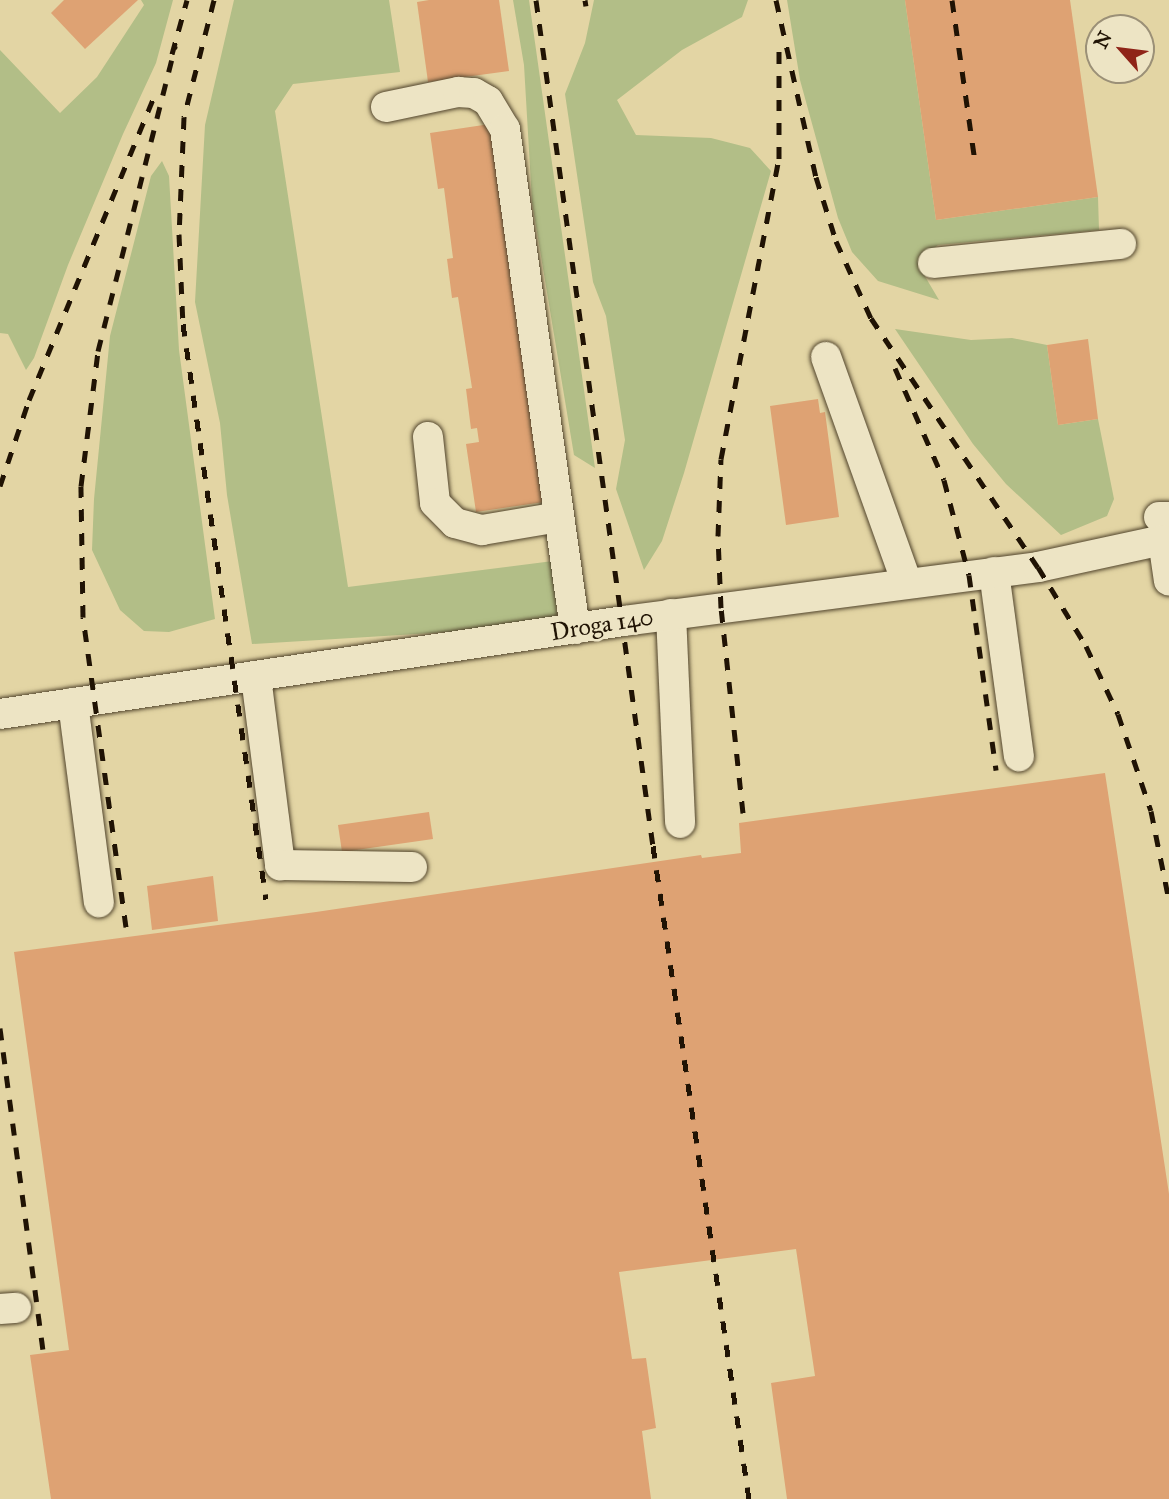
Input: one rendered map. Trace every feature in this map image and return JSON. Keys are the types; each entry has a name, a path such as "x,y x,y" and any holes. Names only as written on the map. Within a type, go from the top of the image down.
{"lane":[{"path":"386,107 458,92 474,93 488,101 505,129 575,629"},
{"path":"933,263 1121,244"},
{"path":"826,357 907,583"},
{"path":"428,437 435,503 455,523 482,530 559,517"},
{"name":"Droga 140","path":"0,714 671,614 1038,567 1163,540 1169,581"},
{"path":"994,572 1019,756"},
{"path":"671,614 680,823"},
{"path":"256,677 280,865 412,867"},
{"path":"73,703 99,902"}],"green space":[{"path":"141,0 173,0 156,63 123,134 68,265 34,358 26,370 8,334 0,333 0,50 60,113 97,77 144,5"},
{"path":"234,0 389,0 400,72 293,84 275,111 348,587 553,561 557,614 545,626 252,644 227,495 220,423 195,302 205,125"},
{"path":"513,0 529,0 595,468 574,455 532,202 524,65"},
{"path":"594,0 748,0 742,17 682,50 617,100 636,135 711,138 750,148 771,171 684,473 662,541 644,570 616,489 625,440 606,316 593,282 565,94 585,43"},
{"path":"787,0 905,0 936,220 1098,197 1099,230 938,245 925,256 923,273 939,300 878,281 852,252 838,218 800,80"},
{"path":"162,161 169,176 179,350 215,619 169,632 144,631 120,610 92,550 94,499 110,336 151,176"},
{"path":"895,329 971,340 1012,338 1047,345 1058,425 1098,419 1114,499 1107,516 1061,535 1006,484 973,444"}],"building":[{"path":"64,0 138,0 85,49 51,13"},
{"path":"499,0 509,71 428,82 417,2"},
{"path":"905,0 1070,0 1098,197 936,220"},
{"path":"490,124 544,502 476,512 466,444 479,442 477,428 471,429 466,389 472,388 458,297 452,298 447,259 453,258 444,188 438,189 430,133"},
{"path":"1088,339 1098,419 1058,425 1047,345"},
{"path":"818,399 820,413 825,412 839,517 786,525 770,406"},
{"path":"1105,773 1169,1194 1169,1499 787,1499 771,1383 815,1376 796,1249 619,1272 632,1359 646,1358 656,1428 642,1431 651,1499 51,1499 30,1355 69,1350 14,952 316,912 701,855 702,858 741,853 739,823"},
{"path":"429,812 433,839 342,852 338,825"},
{"path":"213,876 218,921 152,930 147,886"}],"railway":[{"path":"172,54 187,0"},
{"path":"214,0 184,117 179,234 183,324 266,899"},
{"path":"536,0 653,846 749,1499"},
{"path":"585,0 586,6"},
{"path":"776,0 816,177 836,241 871,318 1038,567 1086,646 1118,714 1151,811 1169,900"},
{"path":"952,0 975,161"},
{"path":"743,813 721,608 718,536 721,459 779,159 779,44"},
{"path":"126,927 83,617 81,486 98,351 175,46"},
{"path":"0,486 29,400 153,99"},
{"path":"895,368 944,480 969,575 996,770"},
{"path":"0,1028 43,1349"}]}
